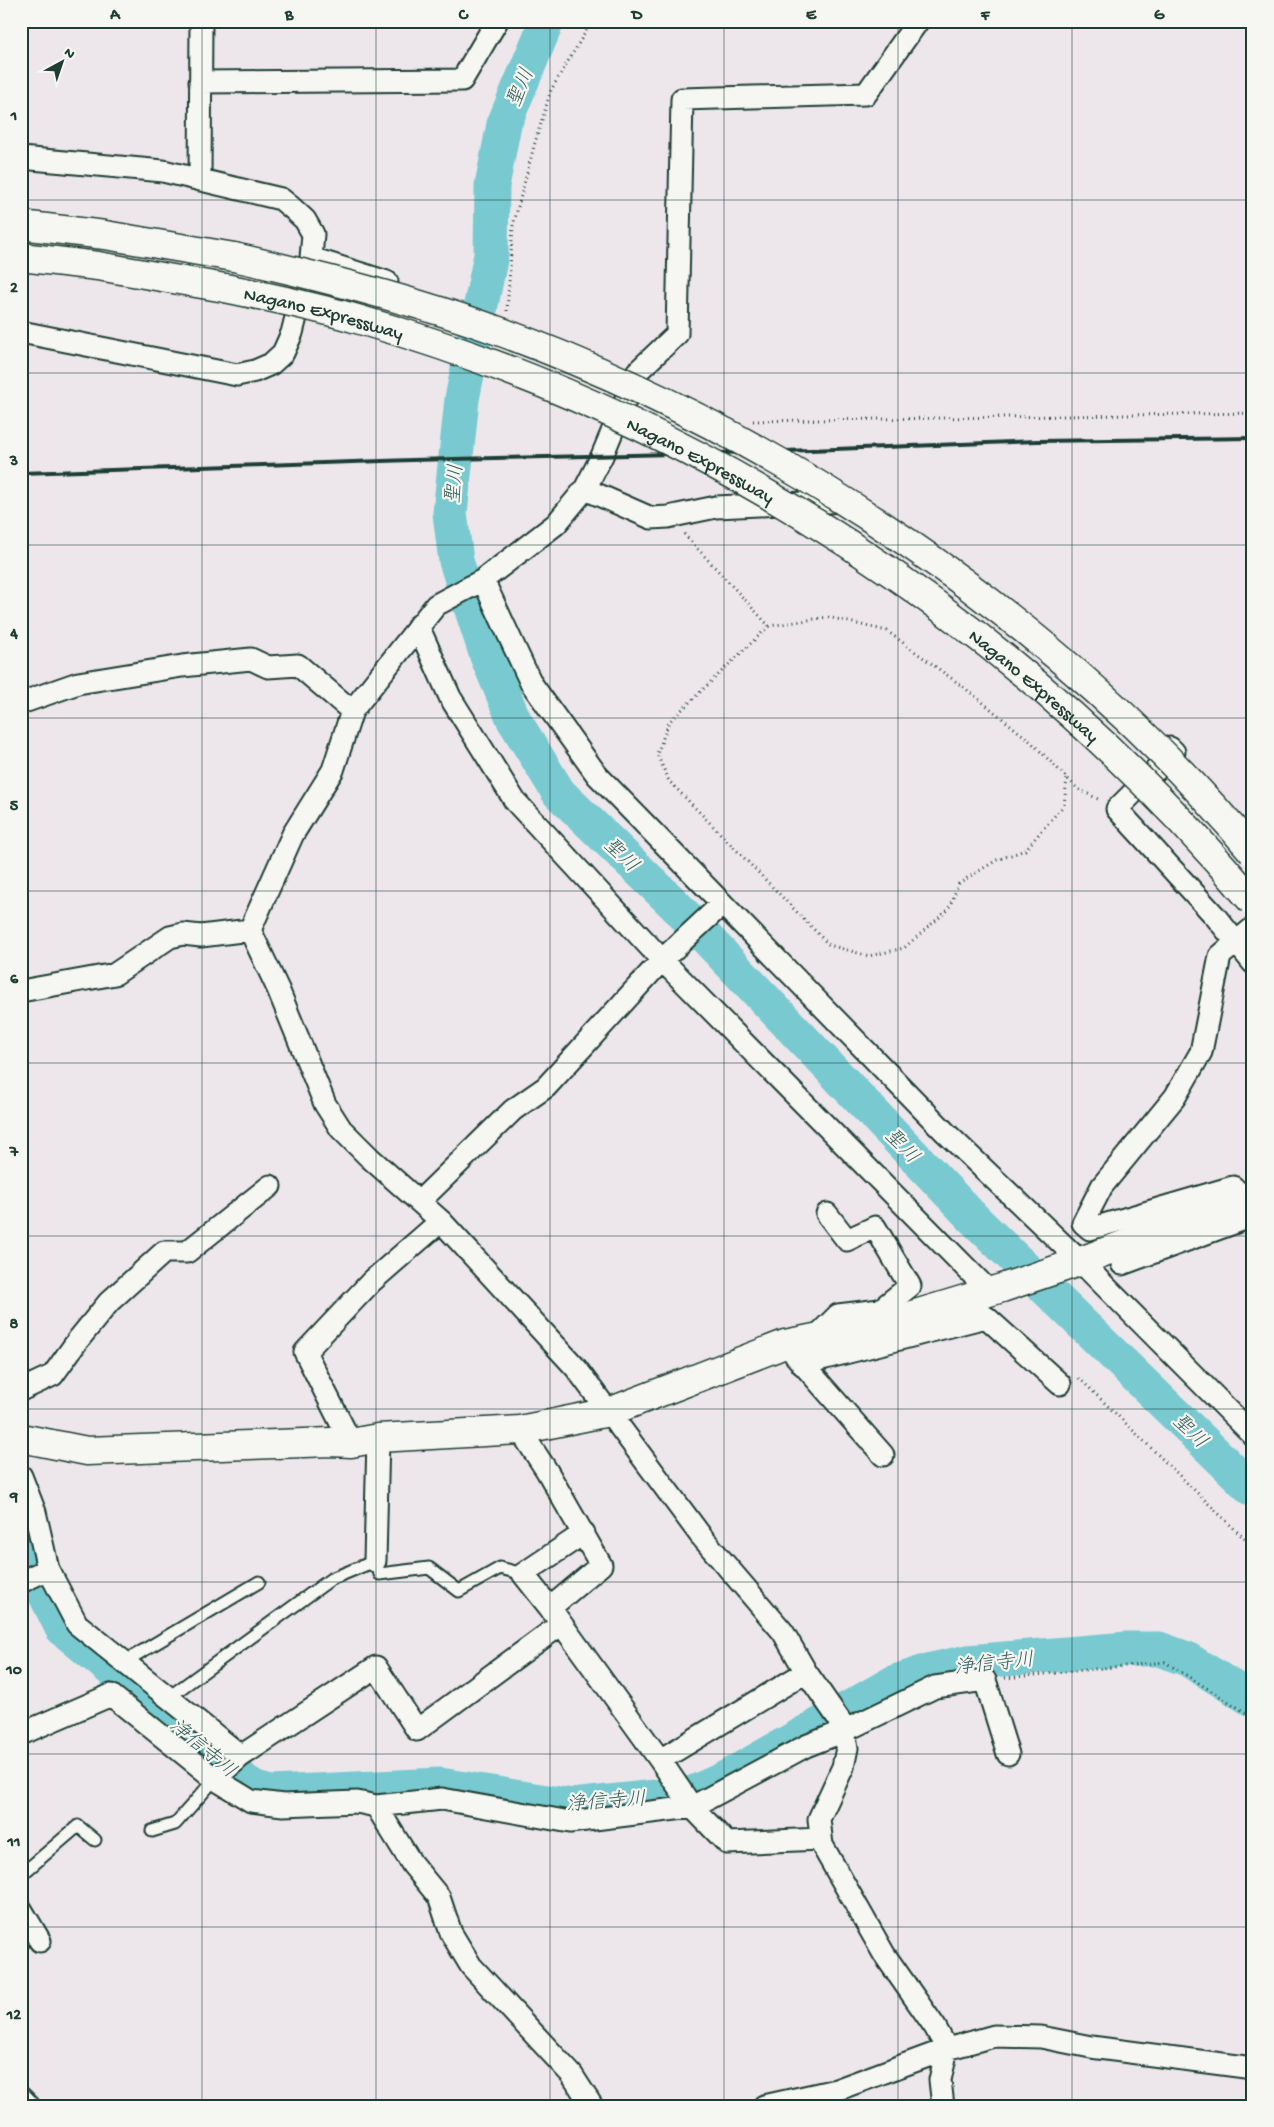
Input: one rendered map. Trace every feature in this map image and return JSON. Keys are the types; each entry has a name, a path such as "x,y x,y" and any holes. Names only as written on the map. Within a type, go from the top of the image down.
{"main road":[{"name":"Nagano Expressway","path":"21,225 105,235 234,257 366,288 498,331 617,380 676,407 789,467 936,563 1031,636 1075,673 1163,754 1204,796 1253,852"},
{"name":"Nagano Expressway","path":"21,257 135,272 225,288 290,301 357,319 483,361 662,436 770,495 822,526 917,590 970,629 1053,698 1141,778 1221,864 1253,902"},
{"path":"21,1438 87,1451 331,1442 520,1430 610,1412 793,1354 815,1338 879,1325 1248,1207"}],"street":[{"path":"200,180 201,21"},
{"path":"200,82 462,80 497,21"},
{"path":"918,21 866,94 682,99 677,334 638,372 602,456 585,489 556,524 483,580 436,605 352,711 333,770 293,834 250,930 278,989 325,1104 341,1130 441,1221 576,1368 701,1536 783,1632 806,1672 844,1728 847,1748 843,1767 819,1819 822,1845 884,1954 935,2027 948,2049 940,2080 943,2106"},
{"path":"21,158 162,171 281,199 304,220 313,234 311,258 292,333 283,353 272,364 255,372 237,375 21,332"},
{"path":"311,258 435,297 500,314 638,372"},
{"path":"585,489 651,518 668,517 716,506 864,500 933,547 1026,617 1174,752 1253,834"},
{"path":"483,580 530,683 597,776 721,905 945,1132 1253,1435"},
{"path":"418,626 450,697 515,801 662,960 996,1289"},
{"path":"21,703 78,683 182,666 252,659 268,667 298,665 352,711"},
{"path":"1174,752 1116,809 1236,941 1253,963"},
{"path":"420,1201 514,1110 546,1086 662,960 721,905"},
{"path":"1122,1264 1248,1207 1232,1187 1090,1229 1083,1223 1102,1186 1175,1097 1200,1052 1220,956 1253,928"},
{"path":"21,991 115,974 170,937 183,934 201,936 250,930"},
{"path":"21,1390 54,1375 78,1340 109,1302 164,1252 188,1252 270,1186"},
{"path":"815,1338 838,1315 880,1310 910,1286 875,1227 847,1240 827,1214"},
{"path":"375,1561 364,1440 305,1352 372,1281 441,1221"},
{"path":"793,1354 986,1318 1067,1379"},
{"path":"793,1354 884,1455"},
{"path":"217,1776 240,1757 376,1667 417,1730 555,1616 601,1564 584,1532 520,1430"},
{"path":"21,1476 35,1512 34,1575 77,1624 130,1669 169,1697 240,1757"},
{"path":"584,1532 523,1574 692,1806 727,1842 821,1840"},
{"path":"21,1734 115,1694 130,1669"},
{"path":"660,1761 806,1672"},
{"path":"115,1694 251,1801 283,1805 357,1802 376,1806 442,1799 570,1822 692,1806 806,1746 935,1687 985,1680 1008,1754"},
{"path":"376,1806 412,1864 439,1897 451,1933 471,1966 572,2076 592,2106"},
{"path":"21,1909 40,1940"},
{"path":"764,2106 836,2090 948,2049 994,2036 1041,2037 1091,2048 1253,2068"},
{"path":"21,2098 29,2106"}],"lane":[{"path":"169,1697 331,1579 375,1561 380,1574 429,1568 459,1591 500,1568 523,1574"},
{"path":"130,1669 259,1582"},
{"path":"152,1831 176,1824 217,1776"},
{"path":"21,1875 78,1826 95,1840"}],"path":[{"path":"500,314 512,226 551,90 592,21"},
{"path":"744,421 1253,413"},
{"path":"668,517 769,626"},
{"path":"1067,778 1064,805 1025,850 997,860 959,883 948,910 904,948 869,956 829,945 669,781 656,754 669,722 769,626 828,617 887,631 977,698 1030,741 1067,778 1078,789 1116,809"},
{"path":"1067,1379 1253,1546"},
{"path":"985,1680 1165,1662 1253,1717"}],"waterway":[{"name":"聖川","path":"547,21 504,124 492,186 491,255 462,399 450,513 456,561 487,656 514,720 559,793 674,904 974,1219 1253,1490"},
{"name":"浄信寺川","path":"21,1519 31,1565 62,1628 253,1788 271,1793 440,1785 572,1806 693,1793 724,1779 895,1682 931,1670 968,1662 1127,1649 1159,1649 1187,1659 1253,1700"}],"railway":[{"path":"21,473 412,460 760,452 1038,441 1253,438"}]}
